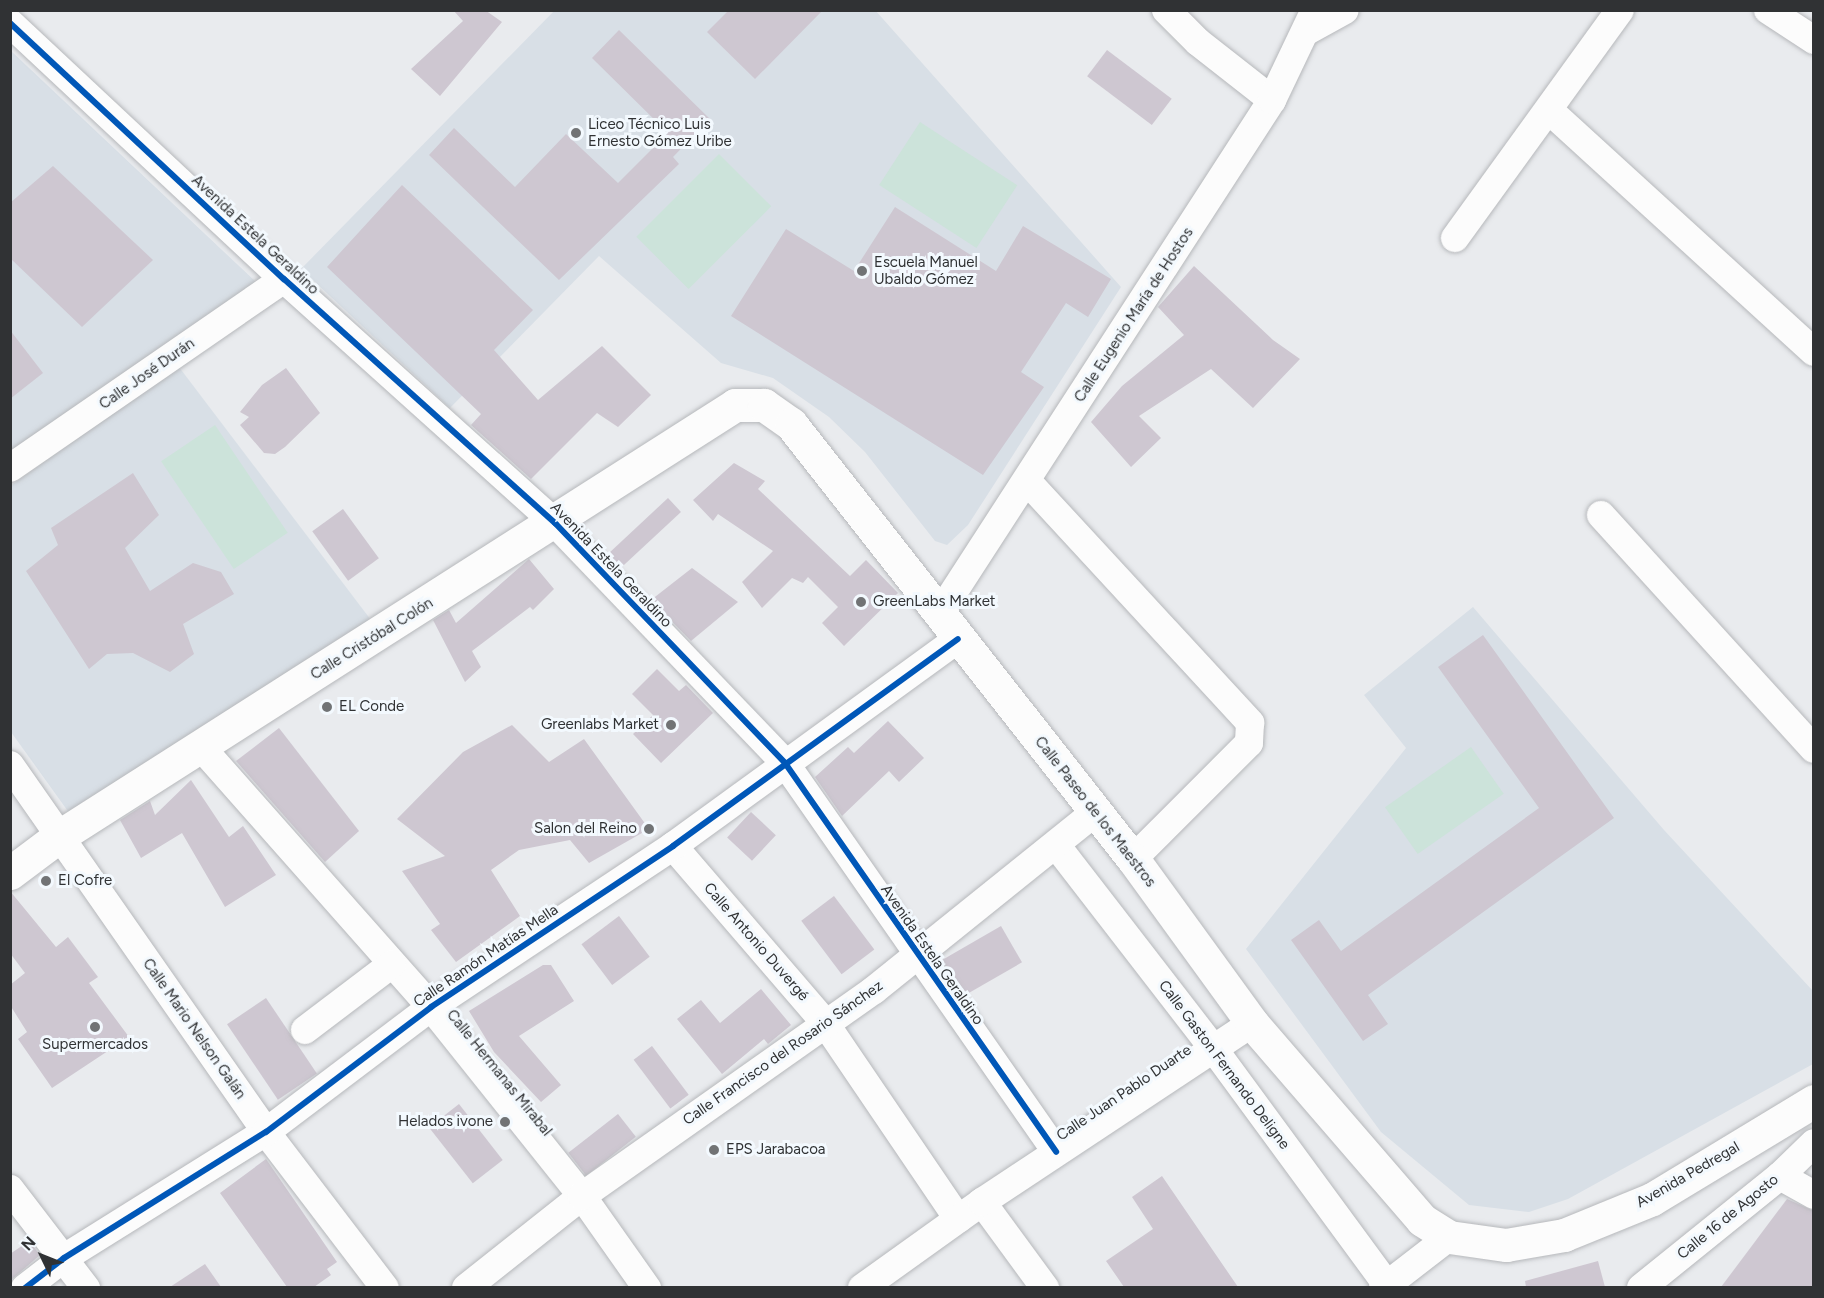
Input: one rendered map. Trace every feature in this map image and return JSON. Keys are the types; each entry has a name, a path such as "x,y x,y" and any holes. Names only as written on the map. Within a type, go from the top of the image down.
{"main road":[{"name":"Calle Cristóbal Colón","path":"10,873 58,837 555,523 735,405"},
{"name":"Calle Paseo de los Maestros","path":"735,405 764,405 791,424 1133,859 1252,1023 1402,1200 1422,1220 1449,1237"},
{"name":"Avenida Pedregal","path":"1449,1237 1506,1245 1564,1235 1652,1199 1814,1101"}],"street":[{"path":"1166,10 1198,42 1272,100"},
{"path":"1311,21 1345,10"},
{"path":"1455,238 1550,111 1620,10"},
{"path":"1768,10 1814,40"},
{"name":"Calle Eugenio María de Hostos","path":"940,613 1028,482 1272,100 1311,21"},
{"name":"Avenida Estela Geraldino","path":"10,23 284,279 555,523 785,763 1056,1152"},
{"path":"1550,111 1814,352"},
{"name":"Calle José Durán","path":"10,468 284,279"},
{"path":"1028,482 1250,723 1249,744 1133,859"},
{"path":"1601,515 1814,749"},
{"name":"Calle Ramón Matías Mella","path":"25,1287 64,1258 266,1132 431,1007 673,846 958,639"},
{"name":"Calle Hermanas Mirabal","path":"201,747 431,1007 582,1196 647,1287"},
{"name":"Calle Mario Nelson Galán","path":"10,765 58,837 266,1132 385,1287"},
{"name":"Calle Francisco del Rosario Sánchez","path":"466,1287 582,1196 917,955 1095,812"},
{"name":"Calle Gaston Fernando Deligne","path":"1056,844 1213,1048 1386,1287"},
{"name":"Calle Antonio Duvergé","path":"673,846 825,1023 958,1219"},
{"path":"305,1030 392,964"},
{"name":"Calle Juan Pablo Duarte","path":"862,1287 982,1202 1252,1023"},
{"name":"Calle 16 de Agosto","path":"1641,1287 1780,1176 1814,1143"},
{"path":"1780,1176 1814,1195"},
{"path":"12,1195 86,1287"},
{"path":"982,1202 1045,1287"},
{"path":"1386,1287 1449,1237"}],"shaded area":[{"name":"Escuela Manuel Ubaldo Gómez","path":"875,10 1121,287 968,525 947,545 935,541 865,452 829,417 773,378 721,363 599,256 450,408 301,269 554,11"},
{"path":"10,50 258,284 10,453"},
{"path":"179,367 374,624 70,814 11,732 10,486"},
{"path":"1473,607 1664,830 1813,991 1813,1064 1568,1199 1529,1212 1469,1205 1381,1132 1246,949 1406,748 1364,695"}],"green space":[{"path":"920,122 1017,185 976,248 879,185"},
{"path":"719,154 771,206 689,289 636,237"},
{"path":"215,425 288,533 234,569 161,461"},
{"path":"1471,747 1504,794 1418,854 1385,807"}],"building":[{"path":"453,10 485,10 502,22 440,96 411,69 463,21"},
{"path":"729,10 823,10 755,79 707,32"},
{"path":"619,30 710,119 673,157 679,164 559,280 429,155 454,128 515,187 566,134 618,183 668,133 592,58"},
{"path":"1107,50 1172,99 1152,125 1087,76"},
{"path":"53,166 153,260 82,327 10,258 10,203"},
{"path":"402,185 533,310 494,350 538,400 602,346 651,395 618,427 597,413 531,479 471,425 481,414 327,267"},
{"path":"895,207 996,271 1023,226 1111,279 1088,317 1066,303 1021,372 1044,387 983,475 731,316 786,229 854,271"},
{"path":"1194,266 1273,340 1300,359 1253,408 1211,369 1139,416 1161,438 1131,467 1091,422 1122,386 1184,335 1158,307"},
{"path":"10,330 43,373 10,399"},
{"path":"286,368 320,413 285,447 275,454 264,453 240,425 249,417 240,412 262,385"},
{"path":"734,463 765,481 758,489 850,576 866,560 898,593 844,646 822,623 838,607 808,577 803,583 792,578 762,608 742,582 773,551 718,514 713,521 693,500"},
{"path":"133,473 159,515 125,548 150,591 193,563 221,572 234,594 183,624 194,654 170,672 133,653 107,654 89,669 26,571 58,545 51,528"},
{"path":"668,498 681,512 621,568 608,554"},
{"path":"343,509 379,558 348,581 312,531"},
{"path":"529,559 554,589 533,610 530,607 472,651 481,667 465,682 433,620 449,610 456,623"},
{"path":"692,568 738,602 691,641 651,600"},
{"path":"1483,635 1614,818 1368,995 1388,1024 1363,1041 1291,940 1319,920 1341,951 1539,808 1438,667"},
{"name":"Greenlabs Market","path":"657,669 679,691 686,685 713,713 661,763 633,734 653,715 632,694"},
{"path":"888,721 924,758 899,782 889,771 842,816 815,777 848,747 854,753"},
{"path":"512,725 549,762 584,739 649,829 589,863 570,840 519,850 491,870 520,916 456,962 431,930 440,924 402,871 445,856 397,819 463,752"},
{"path":"279,728 359,831 325,862 236,761"},
{"path":"191,780 229,837 243,826 276,875 225,907 182,833 141,858 120,820 150,801 155,815"},
{"path":"751,812 776,835 752,861 727,838"},
{"path":"10,891 56,947 68,937 98,977 89,983 129,1037 52,1088 18,1039 27,1032 10,1005 10,985 25,973 10,953"},
{"path":"834,896 874,950 842,974 801,921"},
{"path":"619,916 650,957 612,985 581,944"},
{"path":"1001,926 1022,962 963,996 942,960"},
{"path":"543,965 551,965 574,1001 519,1036 561,1085 541,1102 494,1052 469,1011"},
{"path":"761,989 791,1025 768,1044 764,1039 722,1074 677,1019 701,1000 720,1023"},
{"path":"266,998 317,1073 278,1100 227,1024"},
{"path":"652,1046 689,1095 670,1109 634,1060"},
{"path":"459,1104 503,1160 473,1183 429,1127"},
{"path":"618,1114 636,1137 586,1176 568,1153"},
{"path":"266,1159 337,1262 327,1269 331,1275 314,1287 287,1287 220,1193"},
{"path":"1162,1176 1238,1287 1124,1287 1106,1261 1153,1229 1132,1197"},
{"path":"1787,1199 1814,1211 1814,1287 1721,1287"},
{"path":"29,1241 40,1255 10,1281 10,1254"},
{"path":"1598,1261 1605,1287 1526,1287 1525,1281"},
{"path":"205,1264 221,1287 170,1287"}],"cycle path":[{"path":"10,23 284,279 555,523 785,763 1056,1152"},
{"path":"25,1288 64,1258 266,1132 431,1007 673,846 958,639"}],"place":[{"name":"Liceo Técnico Luis Ernesto Gómez Uribe","path":"576,133"},
{"name":"Escuela Manuel Ubaldo Gómez","path":"862,271"},
{"name":"GreenLabs Market","path":"861,602"},
{"name":"EL Conde","path":"327,707"},
{"name":"Greenlabs Market","path":"671,725"},
{"name":"Salon del Reino","path":"649,829"},
{"name":"El Cofre","path":"46,881"},
{"name":"Supermercados","path":"95,1027"},
{"name":"Helados ivone","path":"505,1122"},
{"name":"EPS Jarabacoa","path":"714,1150"}]}
